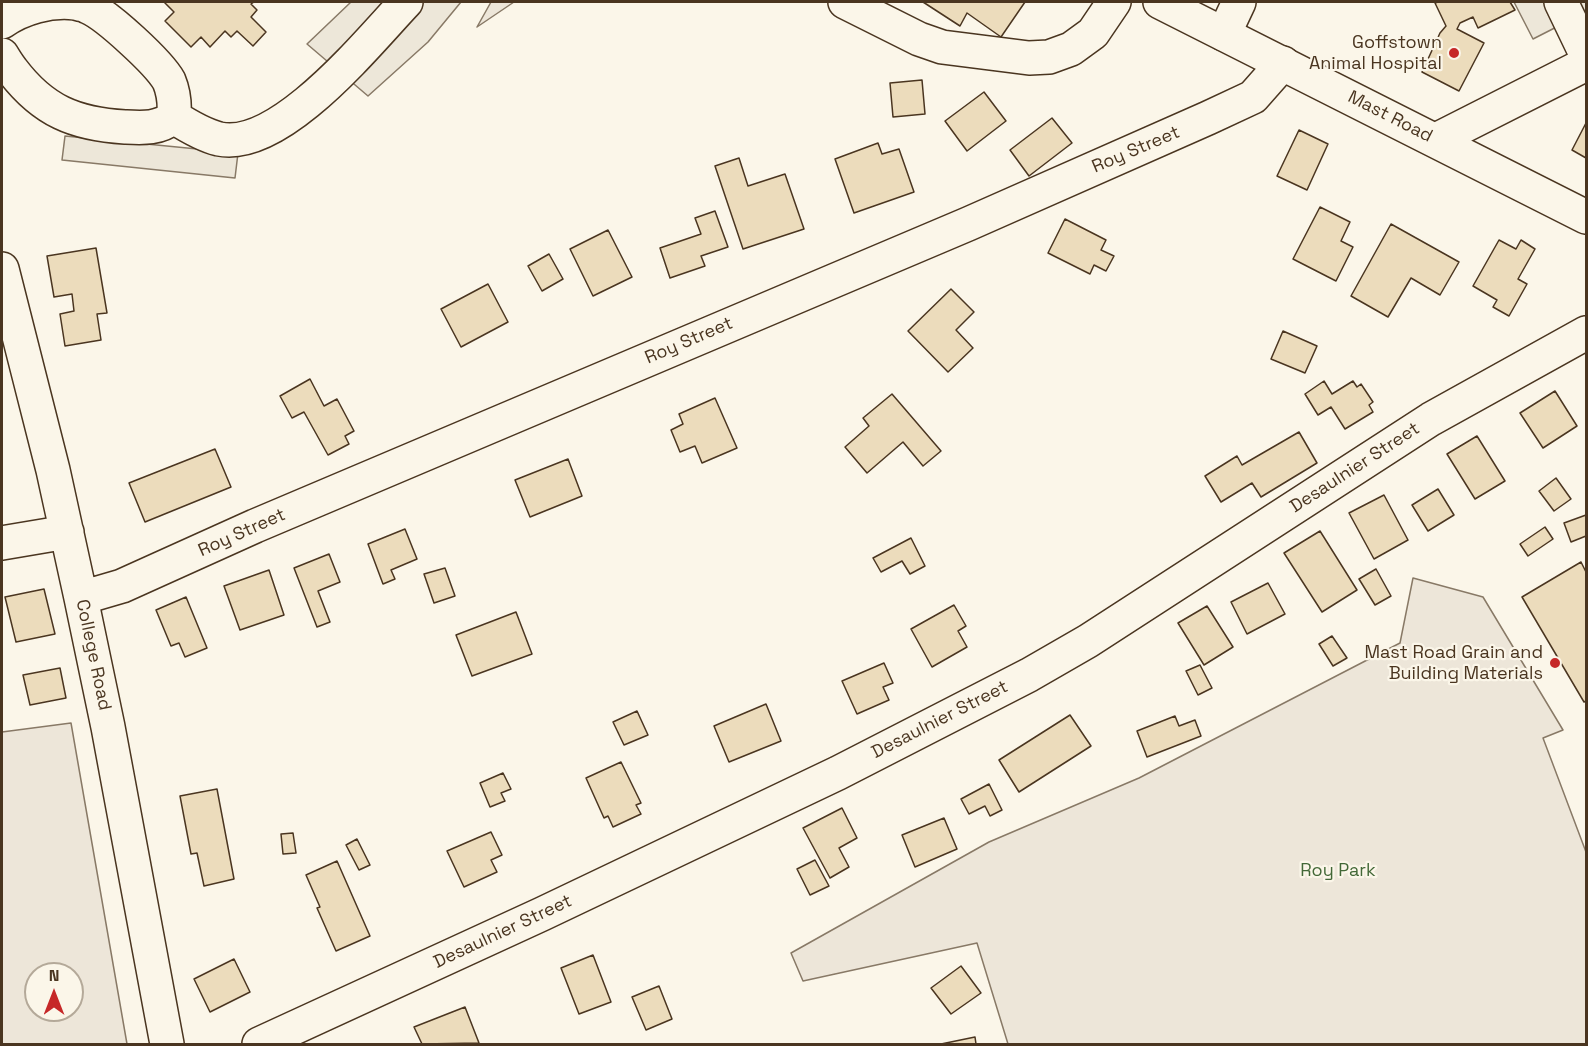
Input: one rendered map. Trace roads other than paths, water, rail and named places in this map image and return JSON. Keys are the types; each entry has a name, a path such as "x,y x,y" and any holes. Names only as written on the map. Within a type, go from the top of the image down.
{"street":[{"path":"2,22 29,7 43,3 66,2 88,6 110,22 163,72 173,94 174,117"},
{"path":"174,117 195,130 220,139 244,137 278,124 320,91 406,2"},
{"path":"845,2 919,39 934,44 1029,58 1049,57 1077,46 1093,33 1114,2"},
{"name":"Mast Road","path":"1160,2 1587,218"},
{"path":"1224,34 1239,2"},
{"path":"1561,2 1587,54"},
{"path":"2,55 31,92 54,111 69,118 144,128 159,126 174,117"},
{"name":"Roy Street","path":"81,598 122,586 255,526 958,228 1208,118 1253,97 1283,63"},
{"path":"1436,140 1587,64"},
{"name":"College Road","path":"2,269 67,532 108,727 167,1044"},
{"name":"Desaulnier Street","path":"259,1044 542,914 734,822 1029,675 1088,642 1431,419 1587,333"},
{"path":"2,543 67,532"}],"place":[{"name":"Goffstown Animal Hospital","path":"1454,53"},
{"name":"Mast Road Grain and Building Materials","path":"1555,663"}],"park label":[{"name":"Roy Park","path":"1338,871"}]}
